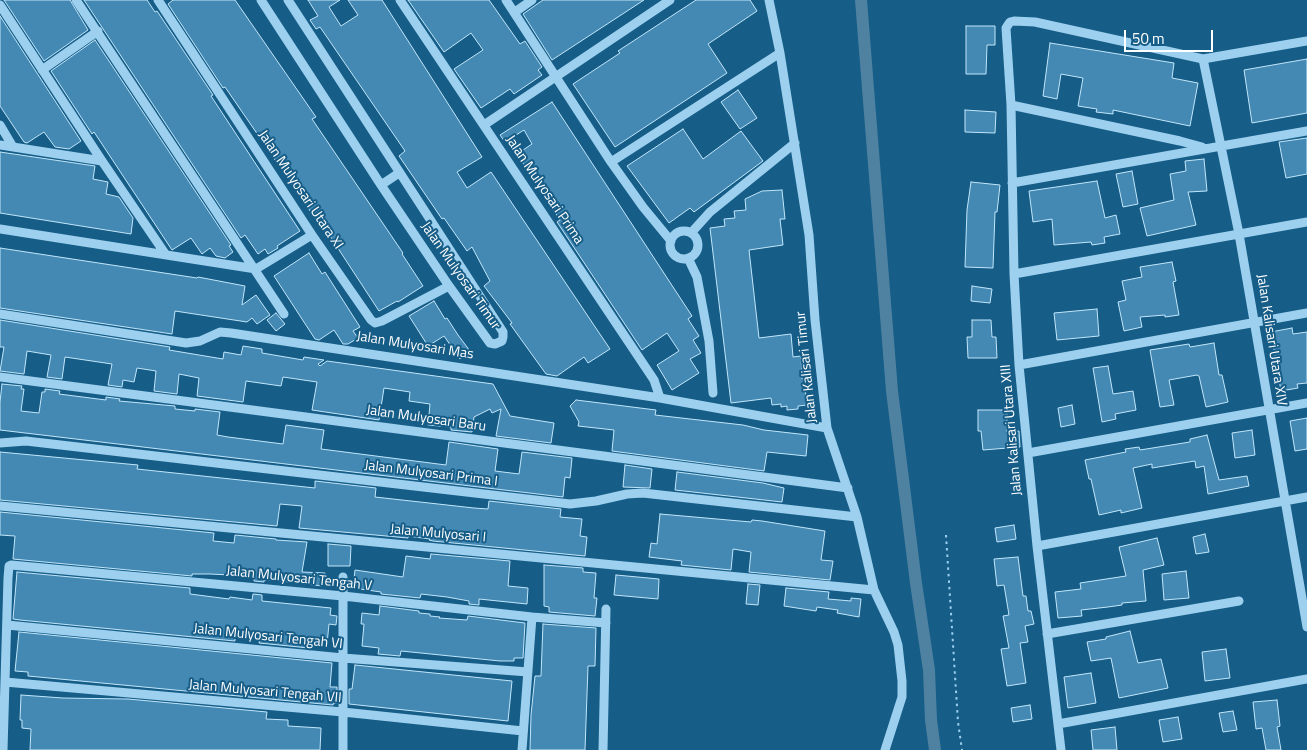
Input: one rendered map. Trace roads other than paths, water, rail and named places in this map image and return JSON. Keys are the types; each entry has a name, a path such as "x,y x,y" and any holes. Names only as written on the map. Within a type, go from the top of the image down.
{"street":[{"path":"76,0 256,269 284,314"},
{"name":"Jalan Mulyosari Utara XI","path":"158,0 312,235 371,320 375,323 382,322 449,286"},
{"name":"Jalan Mulyosari Timur","path":"261,0 449,286 490,343 495,344 502,341 504,337 503,332 288,0"},
{"name":"Jalan Mulyosari Prima","path":"400,0 654,380 660,398"},
{"path":"506,0 611,162 643,207 671,241 674,255 683,259 688,258 695,254 698,247 696,239 691,233 681,232 671,241"},
{"path":"515,12 532,0"},
{"path":"484,125 670,0"},
{"name":"Jalan Kalisari Timur","path":"770,0 780,53 791,146 809,235 815,320 827,428 857,517 874,590 894,632 898,645 902,697 885,750"},
{"path":"0,6 166,255"},
{"name":"Jalan Kalisari Utara XIII","path":"1061,750 1037,546 1019,365 1014,274 1011,105 1005,31 1008,24 1018,21 1034,22 1203,59"},
{"path":"42,70 98,32"},
{"path":"1203,59 1307,41"},
{"path":"611,162 780,53"},
{"name":"Jalan Kalisari Utara XIV","path":"1203,59 1239,234 1285,501 1304,587 1307,627"},
{"path":"1011,105 1205,148"},
{"path":"0,125 13,147"},
{"path":"1012,183 1307,131"},
{"path":"0,145 102,161"},
{"path":"691,233 710,212 791,146"},
{"path":"381,185 400,173"},
{"path":"1014,274 1307,222"},
{"path":"0,229 256,269 312,235"},
{"path":"688,258 697,277 709,341 713,393"},
{"path":"1019,365 1307,312"},
{"name":"Jalan Mulyosari Mas","path":"0,314 186,343 200,341 220,332 231,333 660,398 827,428"},
{"name":"Jalan Mulyosari Baru","path":"0,377 848,488"},
{"path":"1028,453 1307,403"},
{"name":"Jalan Mulyosari Prima I","path":"0,443 26,441 570,504 596,502 626,494 643,493 857,517"},
{"path":"1037,546 1307,497"},
{"name":"Jalan Mulyosari I","path":"0,506 874,590"},
{"name":"Jalan Mulyosari Tengah V","path":"4,578 11,565 606,623"},
{"path":"343,577 343,750"},
{"path":"3,750 5,682 3,667 7,625 4,578"},
{"path":"1047,634 1239,601"},
{"path":"603,750 606,609"},
{"path":"522,750 532,617"},
{"name":"Jalan Mulyosari Tengah VI","path":"7,625 343,658 528,672"},
{"path":"1058,724 1307,679"},
{"name":"Jalan Mulyosari Tengah VII","path":"5,682 343,712 523,731"}],"waterway":[{"path":"861,0 892,391 929,670 931,720 935,750"}]}
